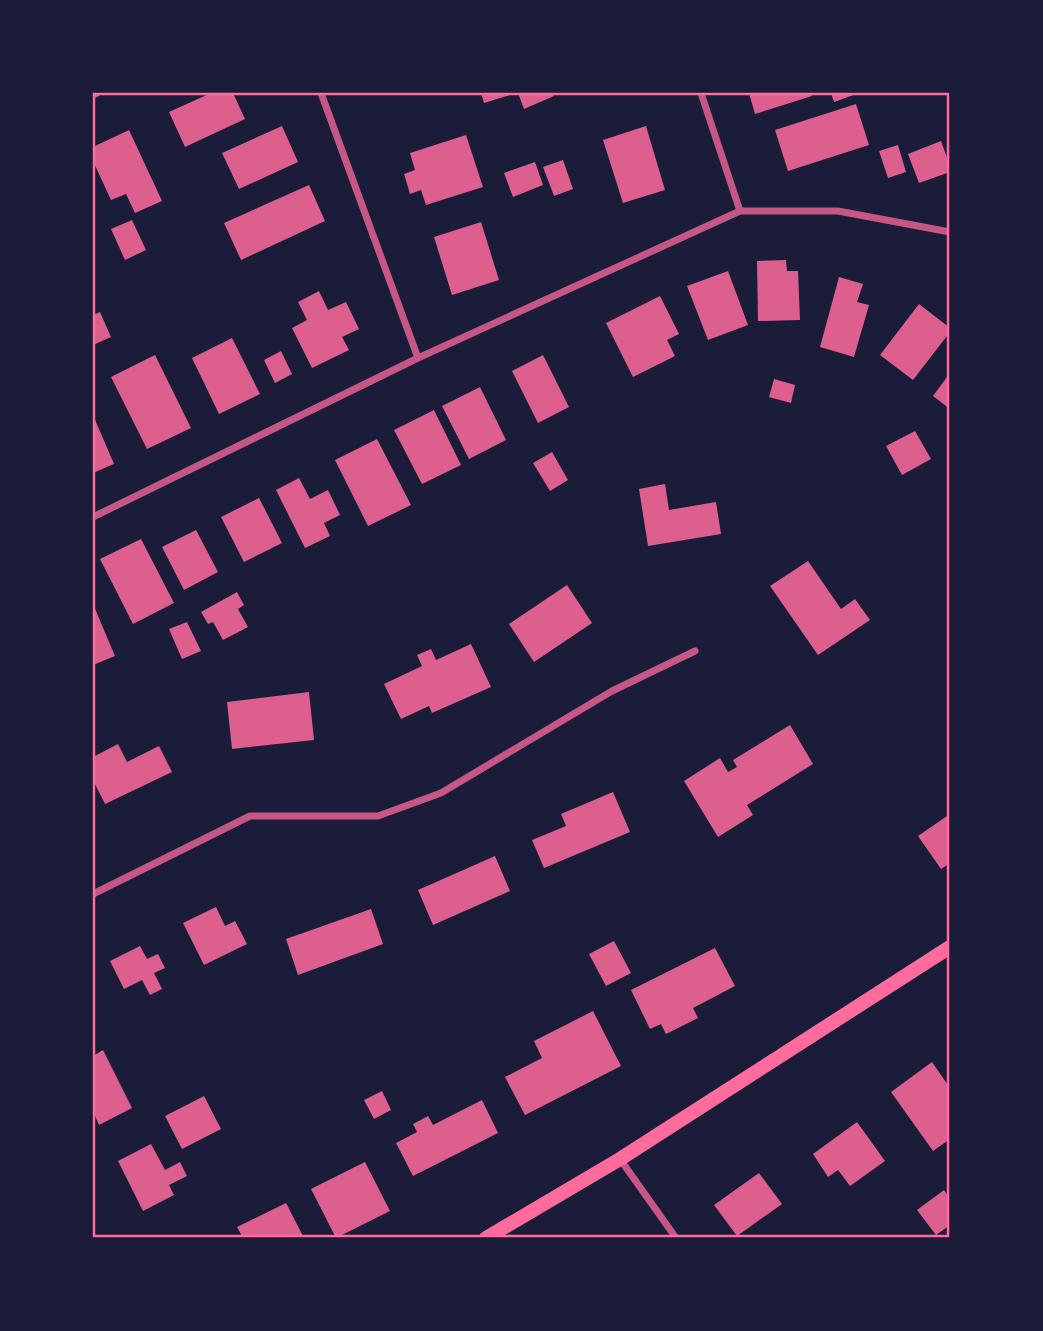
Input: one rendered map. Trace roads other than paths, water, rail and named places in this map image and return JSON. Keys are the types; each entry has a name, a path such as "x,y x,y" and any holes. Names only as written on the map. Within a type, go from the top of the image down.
{"main road":[{"path":"486,1238 620,1158 950,947"}],"street":[{"path":"321,93 418,358"},
{"path":"701,93 740,211"},
{"path":"93,517 418,358 740,211 838,211 950,232"},
{"path":"93,894 250,816 378,816 441,793 612,691 695,651"},
{"path":"620,1158 676,1238"}]}
